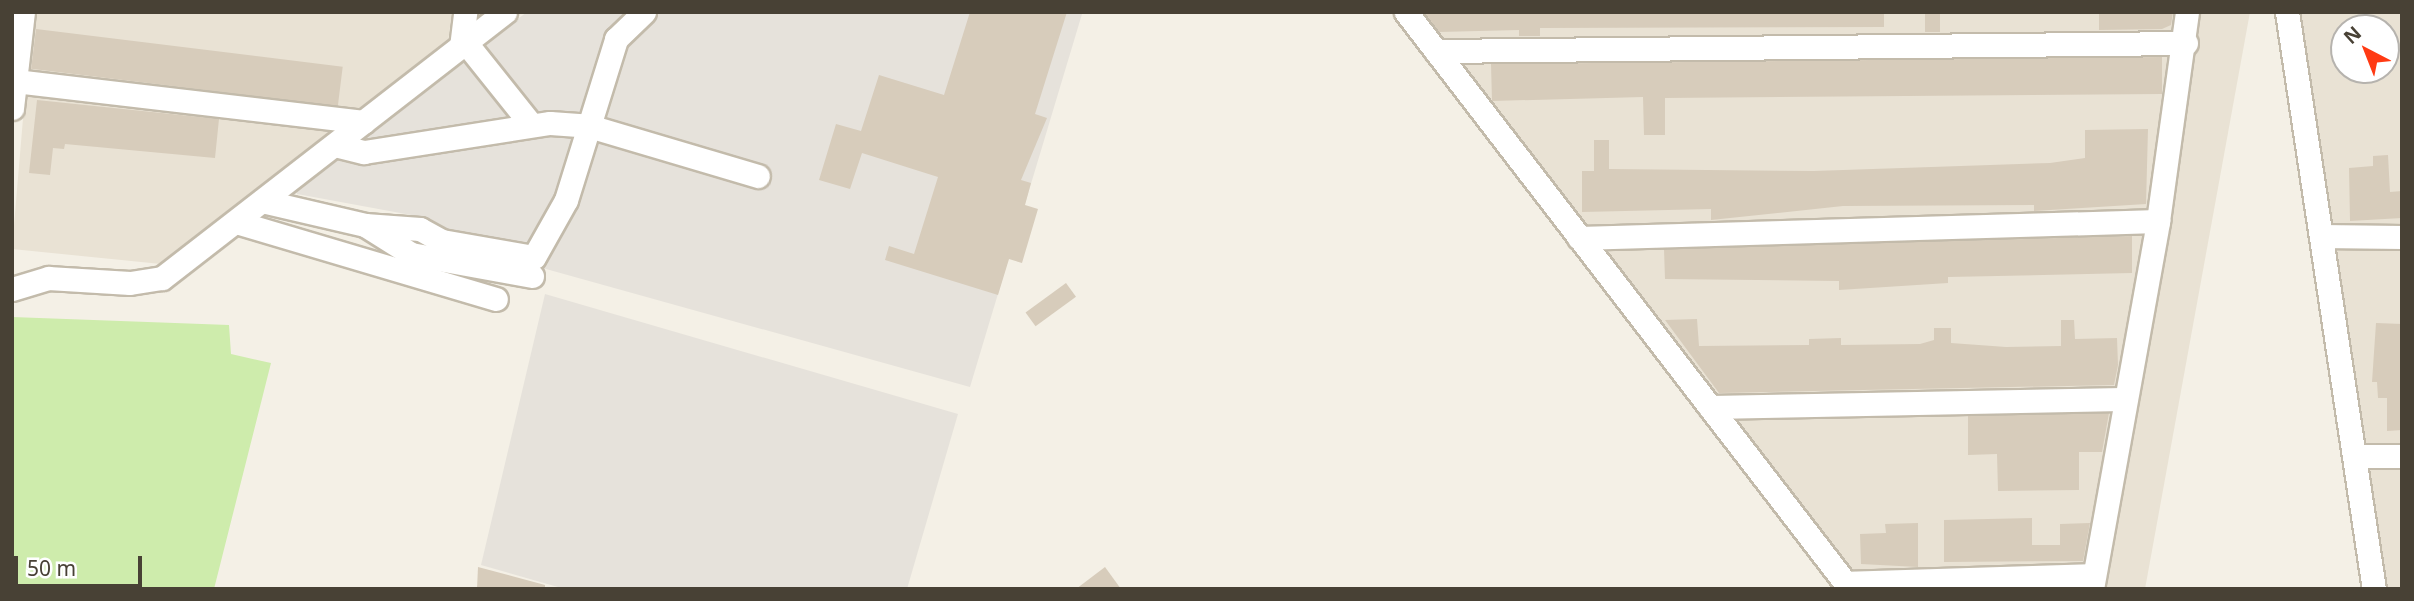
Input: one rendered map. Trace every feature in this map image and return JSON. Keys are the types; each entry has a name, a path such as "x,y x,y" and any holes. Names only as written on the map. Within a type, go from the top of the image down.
{"street":[{"path":"12,108 23,12"},
{"path":"465,12 464,45 529,122"},
{"path":"12,289 48,278 149,283 236,222 505,12"},
{"path":"262,201 365,225 421,229 442,241 534,257 566,201 616,39 644,12"},
{"path":"1406,12 1848,586 2092,582 2158,221 2186,43 2187,12"},
{"path":"2287,12 2374,589"},
{"path":"1436,51 2186,43"},
{"path":"15,81 364,122"},
{"path":"335,145 364,152 529,122 589,126 758,176"},
{"path":"1579,238 2158,221"},
{"path":"236,222 496,299"},
{"path":"365,225 411,254 532,276"},
{"path":"2321,236 2402,237"},
{"path":"1710,407 2124,399"},
{"path":"2356,456 2402,456"}],"shaded area":[{"path":"32,12 452,12 448,42 161,264 12,249"},
{"path":"527,12 1082,14 970,387 546,269 418,250 422,217 297,194 295,189"},
{"path":"1391,12 2250,12 2145,589 1832,589"},
{"path":"2301,12 2402,12 2402,589 2379,589"},
{"path":"545,294 958,414 907,589 565,589 481,565"}],"green space":[{"path":"12,317 229,325 231,354 271,363 214,589 12,589"}],"building":[{"path":"970,12 1067,12 1035,114 1047,118 1021,180 1031,183 1025,205 1038,209 1022,263 1009,259 998,295 885,260 889,246 914,254 938,177 862,153 850,189 819,180 836,124 861,131 879,75 944,95"},
{"path":"1424,12 1884,12 1884,27 1540,28 1540,36 1519,36 1519,30 1439,32"},
{"path":"1925,12 1940,12 1940,32 1925,32"},
{"path":"2099,12 2173,12 2171,25 2162,29 2099,30"},
{"path":"36,29 343,67 338,106 31,69"},
{"path":"2162,57 2162,94 1665,98 1665,135 1644,135 1643,97 1492,101 1491,64"},
{"path":"37,100 219,119 215,158 65,144 64,149 53,148 50,175 29,173"},
{"path":"2148,129 2146,204 2034,211 2034,205 1843,206 1711,220 1711,209 1582,212 1582,171 1594,171 1594,140 1609,140 1609,169 1814,171 2050,163 2085,158 2085,130"},
{"path":"2388,155 2390,192 2402,191 2402,218 2350,221 2349,168 2373,166 2373,156"},
{"path":"2132,236 2132,273 1948,277 1948,283 1839,290 1839,281 1665,279 1664,249"},
{"path":"1066,283 1076,297 1036,326 1026,312"},
{"path":"1697,319 1699,346 1809,345 1809,339 1841,338 1841,345 1920,344 1934,340 1934,328 1951,328 1951,343 2006,347 2061,346 2061,320 2074,320 2075,339 2117,338 2118,365 2114,385 1719,393 1665,320"},
{"path":"2376,323 2402,324 2402,430 2387,431 2387,398 2378,398 2377,382 2372,382"},
{"path":"2109,413 2102,452 2079,452 2079,490 1998,491 1997,454 1968,455 1968,416"},
{"path":"2032,518 2032,545 2060,545 2060,524 2090,523 2083,561 1944,562 1944,520"},
{"path":"1918,523 1918,567 1861,564 1860,534 1886,533 1885,524"},
{"path":"478,567 545,585 545,589 477,589"},
{"path":"1105,567 1121,589 1076,589"}]}
